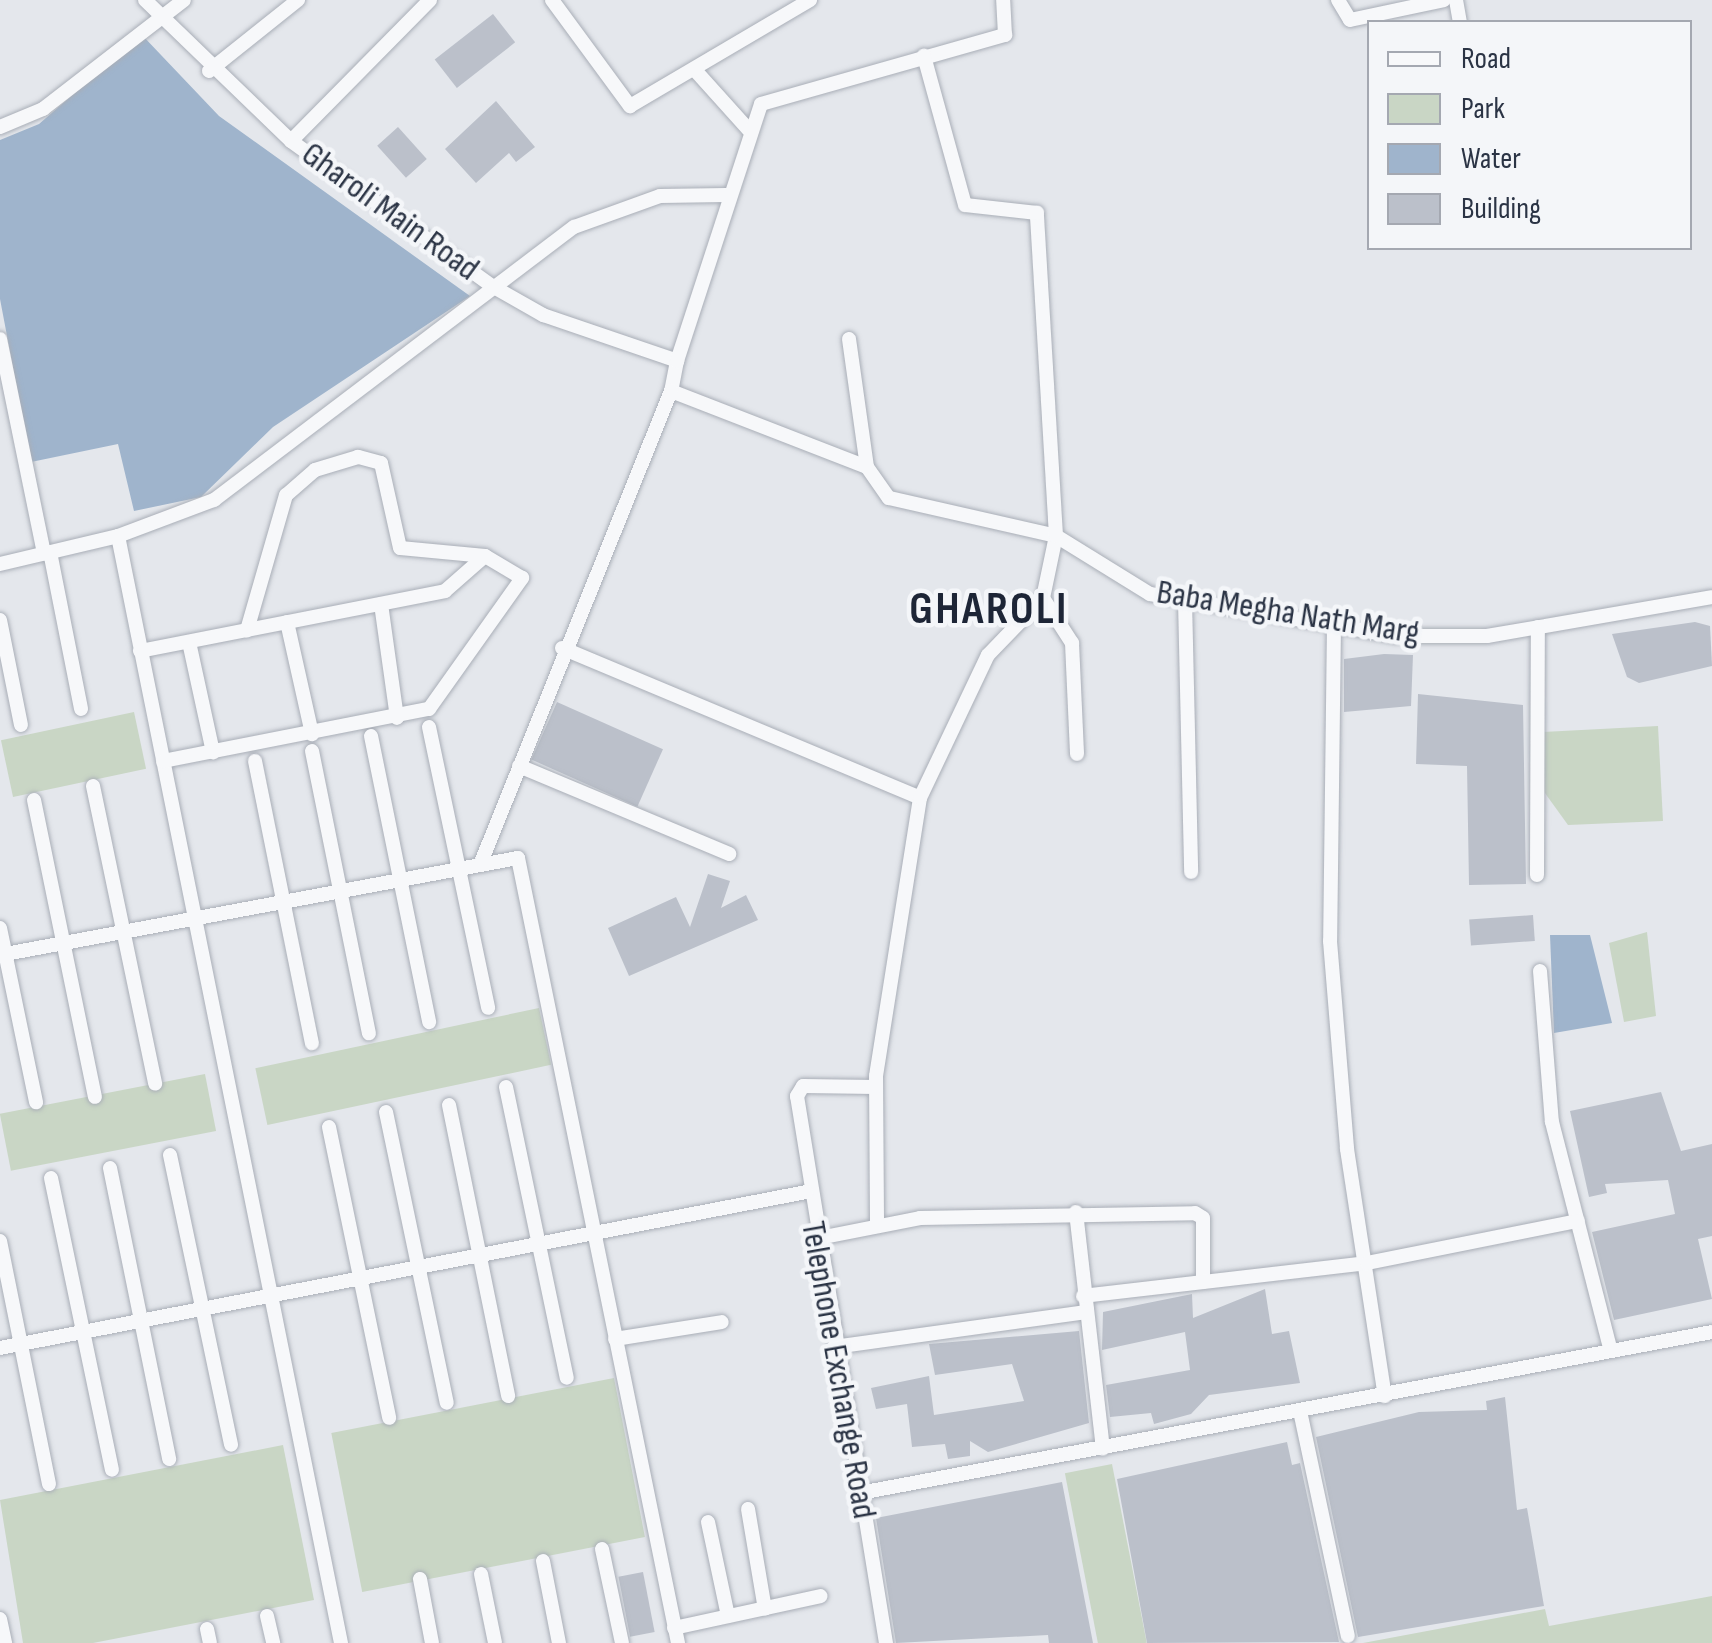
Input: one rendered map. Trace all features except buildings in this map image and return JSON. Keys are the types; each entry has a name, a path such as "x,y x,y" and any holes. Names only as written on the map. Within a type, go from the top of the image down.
{"street":[{"name":"Gharoli Main Road","path":"145,0 209,71 291,140 492,286 600,214 660,196 726,194"},
{"path":"0,126 43,109 184,0"},
{"path":"209,71 298,0"},
{"path":"291,140 430,0"},
{"path":"552,0 620,103 642,102 810,0"},
{"path":"482,860 562,648 671,391 748,129 768,98 1005,35 1003,0"},
{"path":"1338,0 1350,20 1444,0"},
{"path":"877,1224 876,1087 894,920 920,798 988,655 1043,598 1056,536 1037,213 965,205 924,56"},
{"path":"694,69 748,129"},
{"path":"0,564 118,536 242,483 492,286 543,315 677,361"},
{"path":"0,339 82,709"},
{"path":"848,340 868,467"},
{"path":"671,391 868,467"},
{"path":"0,412 17,408"},
{"path":"162,761 397,718 440,702 522,586 514,566 485,556 400,548 378,459 315,470 286,495 246,630"},
{"name":"Baba Megha Nath Marg","path":"868,467 890,498 1056,536 1150,594 1334,624 1425,638 1538,627 1712,597"},
{"path":"118,536 341,1643"},
{"path":"140,651 451,589 485,556"},
{"path":"1043,598 1072,643 1077,754"},
{"path":"1185,600 1191,872"},
{"path":"380,604 397,718"},
{"path":"0,620 22,725"},
{"path":"287,622 312,734"},
{"path":"1334,624 1330,941 1385,1396"},
{"path":"1537,876 1538,627"},
{"path":"189,642 213,752"},
{"path":"562,648 920,798"},
{"path":"429,727 488,1008"},
{"path":"371,736 429,1022"},
{"path":"312,751 369,1033"},
{"path":"255,761 312,1043"},
{"path":"519,766 729,854"},
{"path":"92,786 156,1084"},
{"path":"34,800 94,1097"},
{"path":"3,955 482,860 518,858 676,1635 728,1616 822,1596"},
{"path":"0,928 36,1102"},
{"path":"1540,970 1552,1122 1612,1351"},
{"path":"506,1087 567,1378"},
{"path":"806,1192 798,1088 876,1087"},
{"path":"450,1105 508,1396"},
{"path":"386,1112 447,1403"},
{"path":"329,1127 389,1418"},
{"path":"170,1155 231,1445"},
{"path":"110,1168 170,1459"},
{"path":"52,1178 112,1470"},
{"name":"Telephone Exchange Road","path":"0,1348 806,1192 886,1643"},
{"path":"814,1240 877,1224 1076,1212 1200,1215 1203,1282"},
{"path":"1076,1212 1103,1448"},
{"path":"834,1347 1203,1282 1366,1262 1578,1221"},
{"path":"0,1241 49,1484"},
{"path":"616,1338 722,1322"},
{"path":"860,1493 1712,1332"},
{"path":"1300,1410 1348,1636"},
{"path":"748,1509 765,1609"},
{"path":"708,1522 728,1616"},
{"path":"602,1549 622,1643"},
{"path":"542,1560 560,1643"},
{"path":"481,1574 495,1643"},
{"path":"420,1579 432,1643"},
{"path":"268,1616 273,1643"},
{"path":"0,1619 5,1643"}],"green space":[{"path":"134,712 146,769 13,797 1,740"},
{"path":"1658,726 1663,821 1568,825 1542,789 1543,732"},
{"path":"1647,932 1656,1016 1624,1022 1609,943"},
{"path":"539,1008 551,1065 267,1125 255,1068"},
{"path":"205,1074 216,1131 11,1171 0,1114"},
{"path":"614,1378 645,1537 362,1592 331,1433"},
{"path":"283,1445 314,1600 93,1643 23,1643 0,1500"},
{"path":"1112,1464 1147,1643 1098,1643 1065,1473"},
{"path":"1712,1596 1712,1643 1363,1643 1545,1609 1549,1626"}],"water":[{"path":"142,35 219,116 470,296 273,427 201,497 134,511 118,444 31,462 0,299 0,140 39,124"},
{"path":"1550,935 1590,935 1612,1023 1554,1033"}],"district":[{"name":"GHAROLI","path":"989,610"}]}
